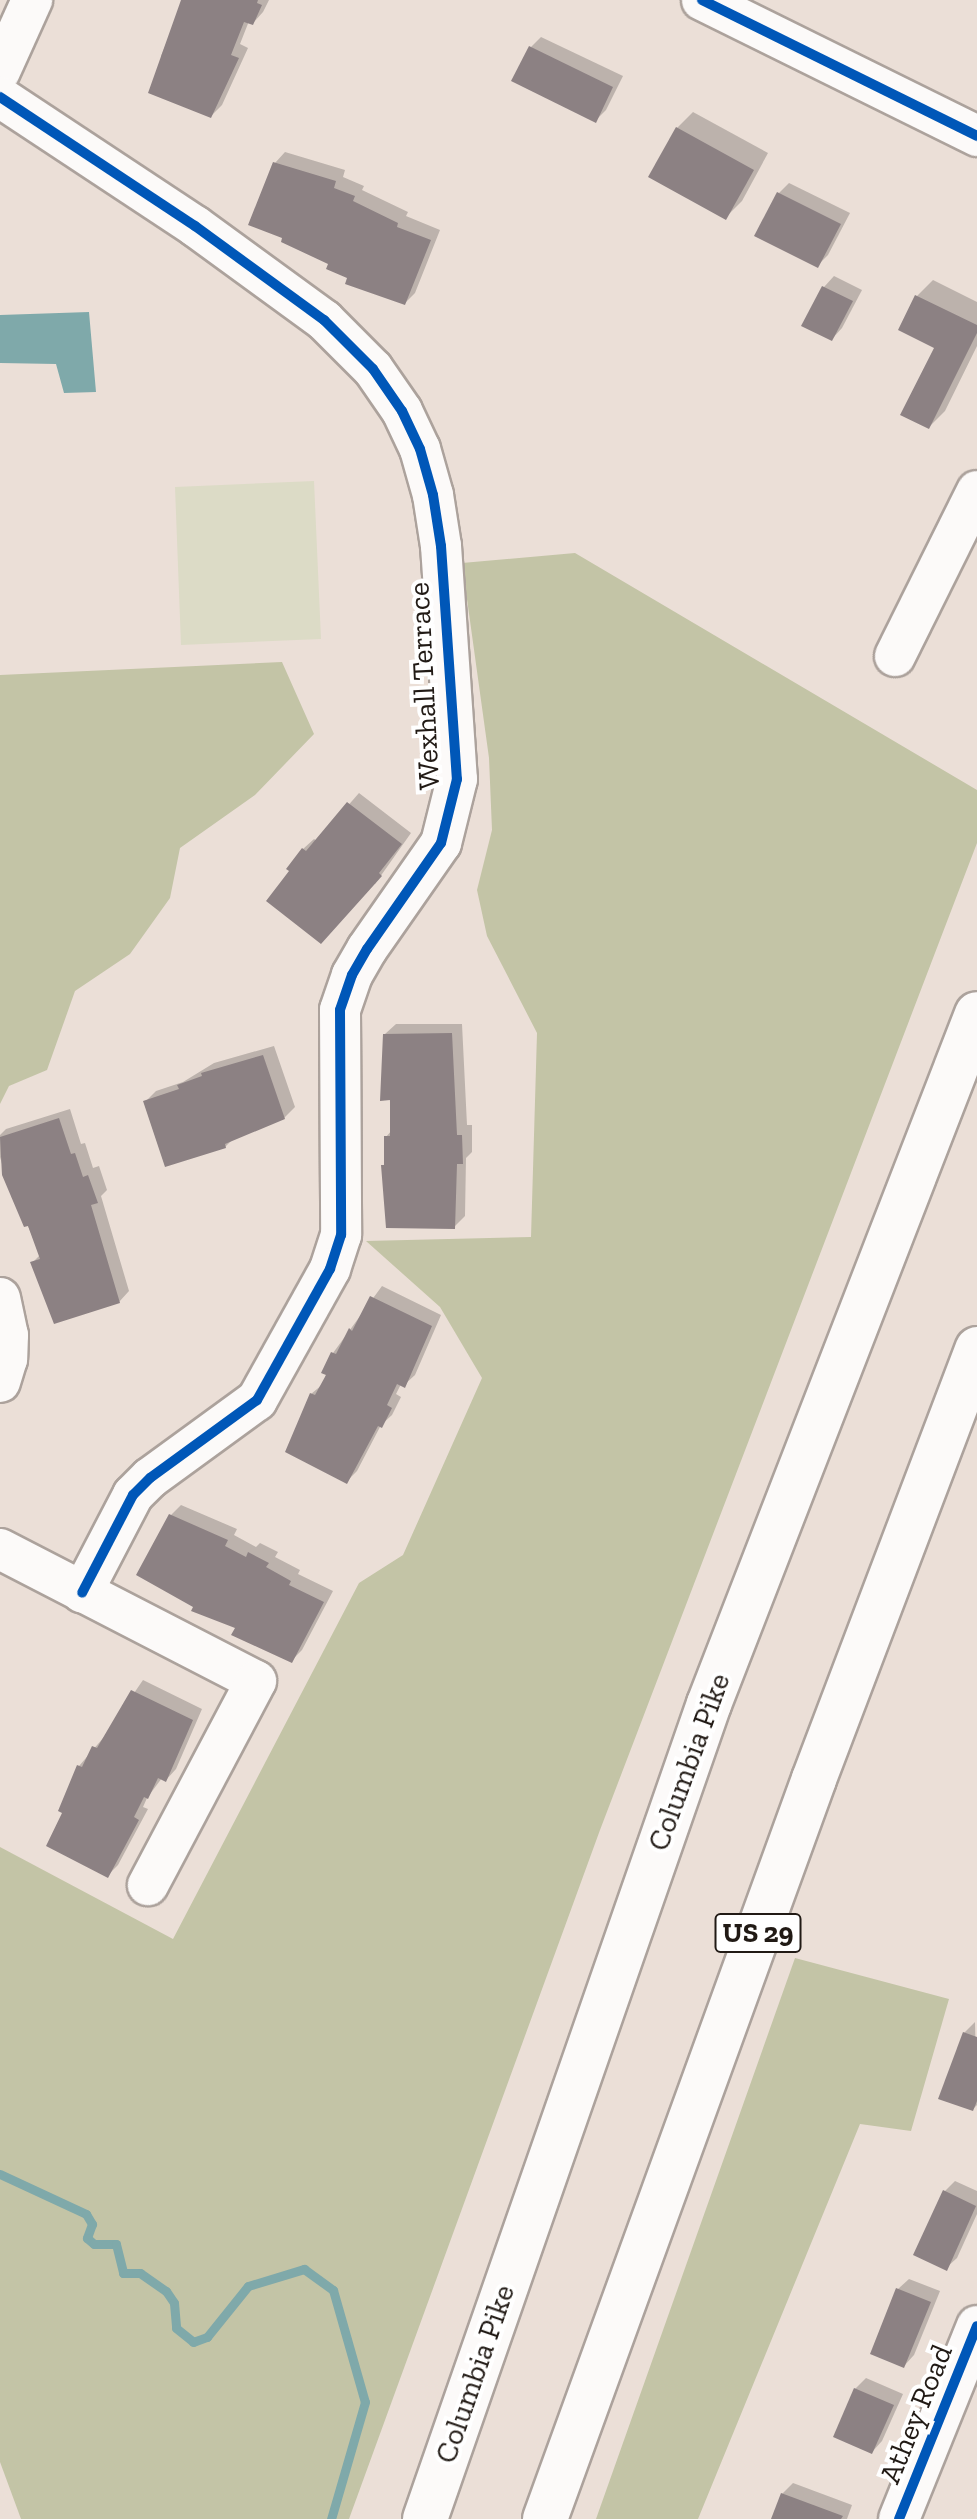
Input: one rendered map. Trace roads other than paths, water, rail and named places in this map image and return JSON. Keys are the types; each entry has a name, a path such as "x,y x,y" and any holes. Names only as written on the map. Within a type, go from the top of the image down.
{"highway":[{"name":"Columbia Pike","path":"425,2519 709,1704 977,1014"},
{"name":"US 29","path":"545,2519 814,1779 977,1349"},
{"path":"396,2519 546,2169"}],"street":[{"path":"0,71 32,0"},
{"path":"702,0 977,136"},
{"name":"Wexhall Terrace","path":"0,97 195,226 324,320 373,369 402,411 420,449 433,495 441,546 457,779 441,843 367,949 352,975 340,1010 341,1235 330,1269 257,1400 150,1478 133,1495 82,1593"},
{"path":"895,656 977,491"},
{"path":"0,1298 8,1335 7,1359 0,1382"},
{"path":"0,1549 256,1681 148,1885"},
{"name":"Athey Road","path":"899,2519 977,2326"}],"water":[{"path":"89,312 96,392 64,393 56,364 0,363 0,315"}],"waterway":[{"path":"0,2174 86,2214 92,2224 87,2238 94,2244 116,2244 123,2273 140,2273 166,2291 174,2303 176,2328 193,2342 207,2337 248,2286 304,2269 333,2290 365,2402 331,2519"}]}
